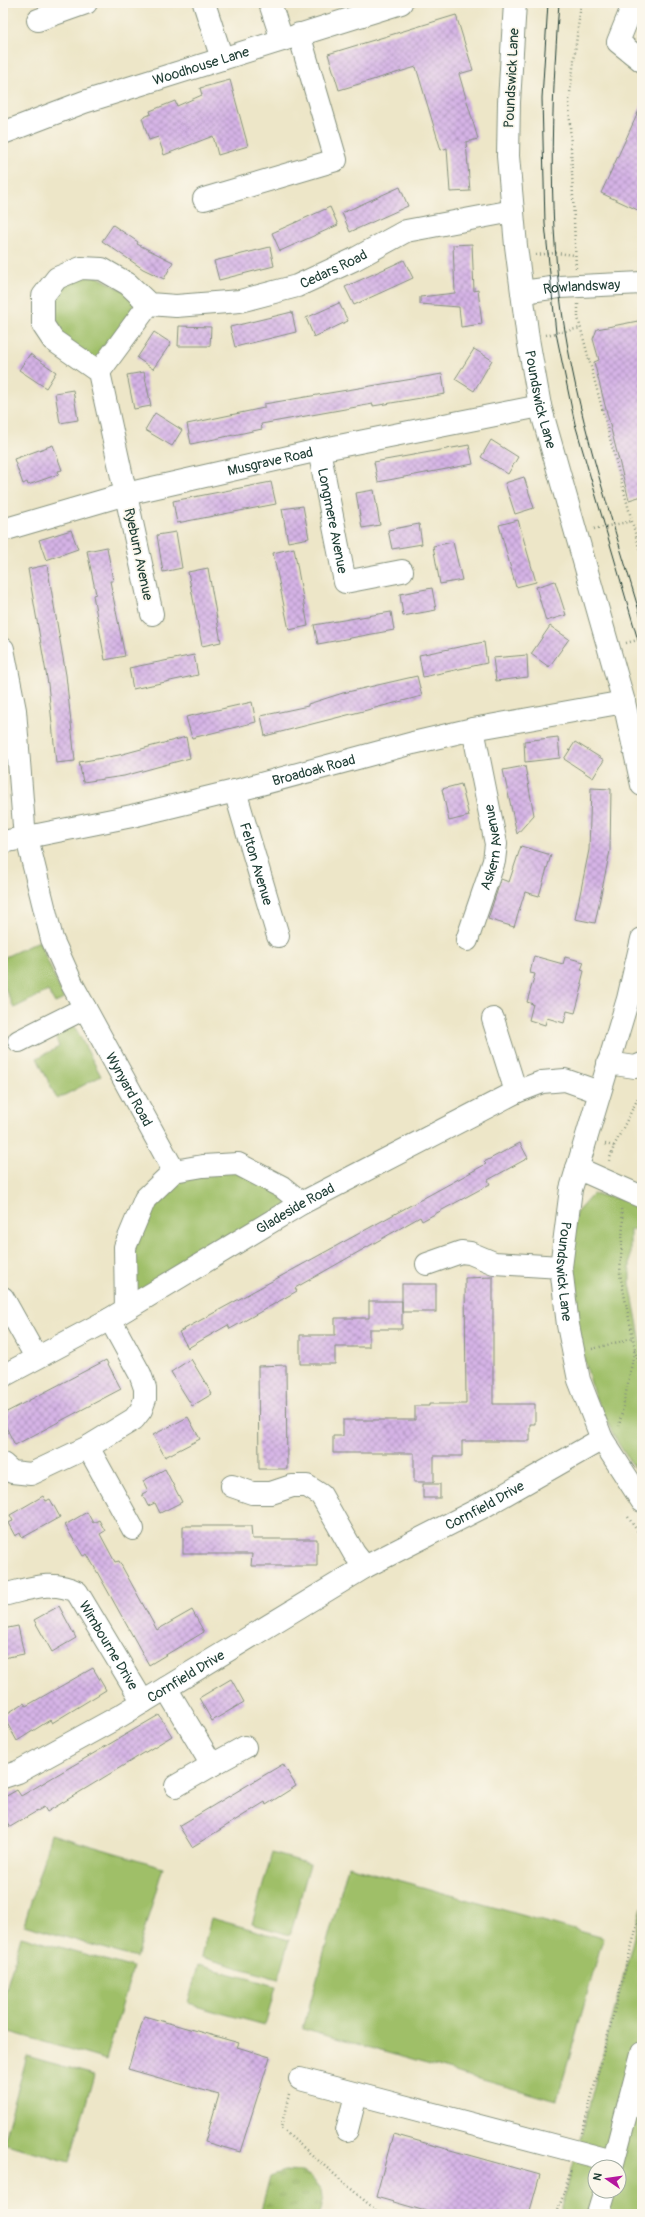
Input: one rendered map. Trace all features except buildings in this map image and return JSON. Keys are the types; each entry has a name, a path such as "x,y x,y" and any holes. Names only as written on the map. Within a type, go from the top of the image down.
{"street":[{"path":"38,20 86,3"},
{"path":"204,3 222,59"},
{"path":"204,199 336,160 290,37 270,3"},
{"name":"Woodhouse Lane","path":"3,133 84,102 401,3"},
{"name":"Poundswick Lane","path":"515,3 509,102 508,156 516,246 528,339 540,406 624,702 642,784"},
{"path":"631,10 618,42 635,56"},
{"name":"Cedars Road","path":"149,304 176,306 240,301 297,286 355,259 406,231 513,211"},
{"path":"99,372 149,304 128,284 102,270 81,268 57,278 43,296 43,325 53,340 99,372 126,494"},
{"name":"Rowlandsway","path":"522,292 578,286 642,283"},
{"name":"Musgrave Road","path":"3,530 126,494 319,450 540,406"},
{"name":"Longmere Avenue","path":"319,450 345,582 402,571"},
{"name":"Ryeburn Avenue","path":"126,494 152,614"},
{"name":"Wynyard Road","path":"3,649 15,710 24,826 52,938 85,1008 174,1171"},
{"name":"Broadoak Road","path":"3,842 28,839 235,791 412,743 473,729 624,702"},
{"name":"Askern Avenue","path":"467,940 494,861 496,844 473,729"},
{"name":"Felton Avenue","path":"235,791 278,936"},
{"name":"Poundswick Lane","path":"642,939 628,999 571,1189 561,1267 579,1380 604,1443 642,1501"},
{"path":"19,1041 85,1008"},
{"path":"493,1019 516,1092"},
{"path":"608,1063 635,1066 642,1064"},
{"name":"Gladeside Road","path":"3,1376 118,1314 302,1203 516,1092 542,1082 565,1080 599,1092"},
{"path":"3,1464 12,1472 31,1474 88,1446 134,1419 141,1410 145,1399 145,1388 118,1314 125,1247 145,1199 174,1171 203,1166 238,1164 282,1187 302,1203"},
{"path":"577,1168 626,1185"},
{"path":"427,1264 461,1252 470,1253 494,1264 561,1267"},
{"path":"3,1298 36,1357"},
{"name":"Cornfield Drive","path":"3,1776 18,1772 143,1702 365,1567 604,1443"},
{"path":"88,1446 133,1529"},
{"path":"232,1486 252,1493 271,1493 292,1486 307,1486 321,1495 354,1553 365,1567"},
{"name":"Wimbourne Drive","path":"3,1595 53,1584 65,1585 77,1592 143,1702"},
{"path":"166,1688 212,1765"},
{"path":"176,1786 245,1747"},
{"path":"614,2159 642,2053"},
{"path":"300,2079 356,2095 577,2152 598,2159"},
{"path":"347,2130 356,2095"},
{"path":"598,2214 603,2199"}],"path":[{"path":"582,3 569,100 575,255 578,286 578,318 642,559"},
{"path":"516,246 530,245 531,256 556,253 575,255"},
{"path":"528,339 581,328"},
{"path":"576,533 632,521"},
{"path":"642,1090 609,1159 626,1185 612,1192 623,1213 620,1274 642,1377"},
{"path":"586,1138 614,1146"},
{"path":"574,1353 633,1338"},
{"path":"604,1443 617,1435 635,1349"},
{"path":"557,2214 577,2152 642,1907"},
{"path":"300,2079 290,2093 281,2128 380,2214"}],"green space":[{"path":"81,268 149,304 99,372 43,325 57,278"},
{"path":"39,941 64,999 55,1003 48,991 14,1008 3,984 3,958"},
{"path":"72,1022 101,1076 57,1099 37,1058 59,1047 54,1032"},
{"path":"238,1164 302,1203 126,1309 134,1222 174,1171"},
{"path":"593,1194 628,1200 642,1209 642,1229 630,1230 630,1283 642,1348 642,1480 616,1440 595,1397 580,1344 572,1270 575,1214"},
{"path":"51,1834 163,1867 136,1958 24,1925"},
{"path":"272,1853 310,1864 290,1935 252,1924"},
{"path":"348,1866 603,1938 557,2101 303,2029"},
{"path":"642,1907 642,2214 560,2214"},
{"path":"211,1918 289,1940 278,1979 201,1957"},
{"path":"21,1936 133,1968 106,2060 3,2030 3,2000"},
{"path":"198,1965 276,1986 265,2025 188,2004"},
{"path":"27,2056 94,2075 69,2162 3,2143"},
{"path":"285,2171 303,2172 311,2177 322,2191 323,2198 319,2214 260,2214 270,2176"}],"tram line":[{"path":"548,3 542,98 545,224 556,333 575,424 642,654"},
{"path":"559,3 554,85 552,167 555,249 559,290 572,368 589,441 642,621"}]}
